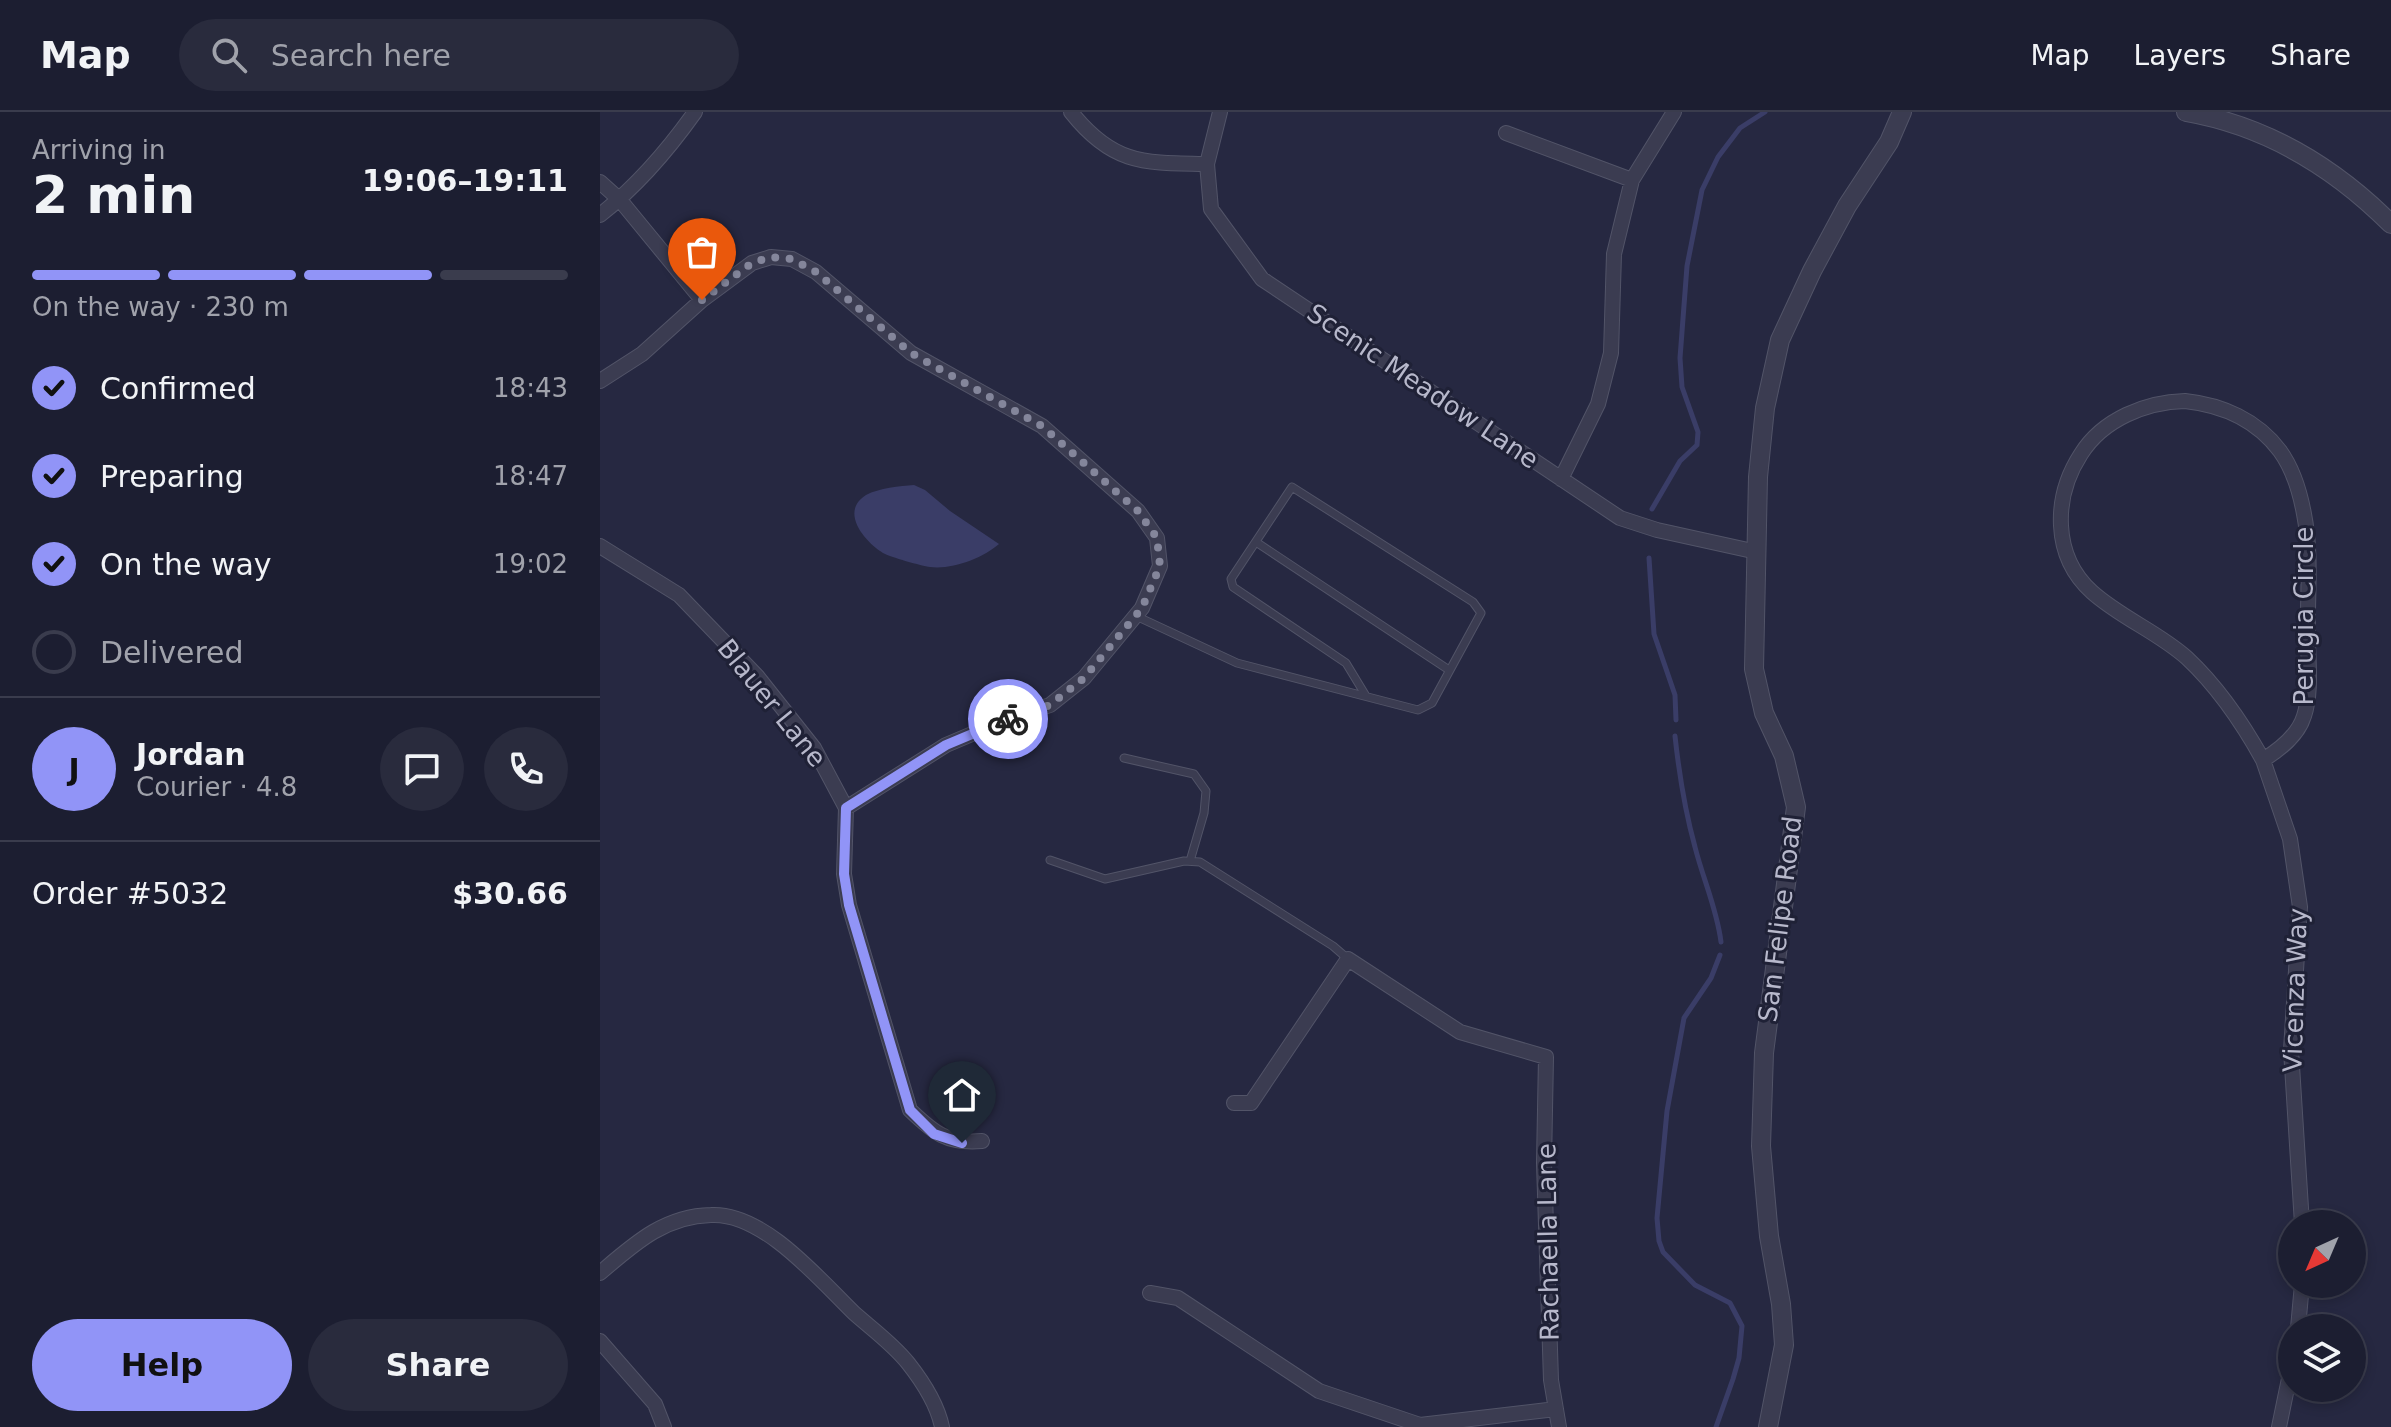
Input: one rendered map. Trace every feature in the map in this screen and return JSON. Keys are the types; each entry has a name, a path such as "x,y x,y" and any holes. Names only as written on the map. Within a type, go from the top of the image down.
{"street":[{"path":"600,215 620,200 671,147 695,112"},
{"path":"1071,112 1087,132 1118,154 1148,163 1207,164"},
{"name":"Scenic Meadow Lane","path":"1220,112 1207,164 1211,209 1262,279 1620,518 1657,530 1757,552"},
{"path":"1561,479 1598,404 1611,353 1614,254 1632,180 1674,112"},
{"name":"San Felipe Road","path":"1768,1427 1784,1345 1761,1146 1764,1053 1796,807 1784,756 1764,713 1754,669 1758,477 1765,408 1780,340 1812,271 1847,206 1889,142 1902,112"},
{"path":"2186,112 2239,125 2298,152 2341,178 2391,224"},
{"path":"1506,133 1632,180"},
{"path":"600,182 620,200 702,300"},
{"path":"600,381 642,354 702,300 752,263 771,257 792,259 816,272 911,353 1042,426 1138,511 1157,538 1160,566 1142,608 1084,678 1050,705 946,745 846,808"},
{"name":"Perugia Circle","path":"2185,401 2233,413 2254,426 2275,446 2299,490 2308,553 2307,702 2299,727 2280,748 2263,760 2239,720 2198,670 2156,634 2092,592 2078,576 2065,549 2060,527 2061,505 2075,463 2087,445 2103,430 2139,409 2165,402 2185,401"},
{"name":"Blauer Lane","path":"600,546 679,595 757,676 814,748 846,808 844,874 849,905 910,1110 934,1134 962,1143 982,1141"},
{"name":"Vicenza Way","path":"2263,760 2290,839 2300,907 2291,1050 2301,1210"},
{"path":"1234,1103 1251,1103 1348,959"},
{"name":"Rachaella Lane","path":"1348,959 1460,1032 1546,1057 1544,1163 1551,1380 1559,1427"},
{"path":"600,1273 645,1235 668,1223 713,1214 744,1221 777,1241 907,1361 933,1400 942,1427"},
{"path":"1150,1293 1178,1298 1319,1391 1420,1425 1556,1409"},
{"path":"600,1341 655,1404 664,1427"},
{"path":"2279,1427 2284,1402"}],"lane":[{"path":"1136,616 1237,663 1418,710 1432,703 1481,613 1473,602 1292,487 1231,579 1233,587 1346,663 1366,696"},
{"path":"1256,542 1449,670"},
{"path":"1124,758 1194,774 1206,791 1204,813 1190,861"},
{"path":"1050,860 1105,879 1169,863 1200,862 1333,946 1348,959"}],"water":[{"path":"914,485 999,544 985,554 948,567 930,567 883,553 869,542 858,526 855,510 858,502 877,491"}],"waterway":[{"path":"1652,509 1680,461 1697,445 1698,432 1682,387 1680,358 1687,266 1702,190 1718,157 1740,128 1765,112"},
{"path":"1649,558 1654,634 1675,695 1676,720"},
{"path":"1675,736 1688,820 1721,942"},
{"path":"1716,1427 1739,1358 1742,1326 1730,1303 1695,1285 1663,1252 1657,1218 1667,1111 1684,1018 1711,978 1720,955"}],"way so far":[{"path":"702,300 752,263 771,257 792,259 816,272 911,353 1042,426 1138,511 1157,538 1160,566 1142,608 1084,678 1050,705 1008,719"}],"route":[{"path":"962,1143 934,1134 910,1110 849,905 844,874 846,808 946,745 1008,719"}]}
